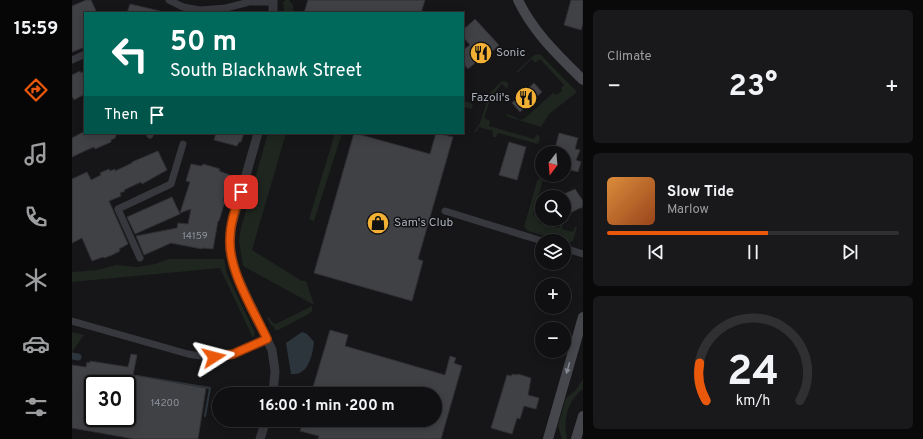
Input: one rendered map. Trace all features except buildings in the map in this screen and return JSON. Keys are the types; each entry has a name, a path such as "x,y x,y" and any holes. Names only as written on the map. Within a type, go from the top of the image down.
{"main road":[{"path":"518,0 527,18 539,35 583,80"},
{"path":"548,439 583,317"},
{"path":"576,439 583,416"}],"street":[{"path":"169,0 182,10 193,11 226,8 249,2 273,1 273,12"},
{"path":"72,60 84,54"},
{"path":"258,134 232,221 230,245 232,262 236,274 267,339 275,364 274,387"},
{"path":"140,258 118,209 171,184 183,144"},
{"path":"445,212 535,239"},
{"path":"571,250 583,254"},
{"path":"72,321 200,357 214,357 233,354 267,339"},
{"path":"260,439 264,427"}],"shaded area":[{"path":"289,0 293,5 293,12 283,12 284,10 283,2"},
{"path":"540,54 577,92 549,114 541,127 506,116 508,114 520,120 524,119 553,93 556,95 562,91 561,88 564,85 540,59 535,63 532,59 517,73 517,71 534,55"},
{"path":"502,81 507,82 508,87 506,88 502,84 491,100 484,118 490,121 489,126 534,139 537,134 540,138 538,144 498,133 496,137 493,137 493,131 479,127 476,132 474,132 480,123 490,93"},
{"path":"464,101 471,103 473,106 472,109 464,107"},
{"path":"268,134 286,134 252,250 302,281 306,281 314,305 243,266 239,241 241,228"},
{"path":"335,134 342,134 314,221 309,219"},
{"path":"537,182 542,182 540,190 535,190 535,207 533,214 535,215 535,226 551,226 559,228 562,226 562,229 573,232 575,227 577,227 573,241 571,242 571,234 538,234 528,231 524,227"},
{"path":"169,259 224,259 227,274 255,333 253,338 220,268 72,282 72,272 98,270 116,265 137,267 155,264"},
{"path":"312,306 312,311 307,315 278,330 275,330 267,318 269,317 272,322 276,324"},
{"path":"72,332 84,335 72,352"},
{"path":"302,332 307,334 314,342 312,354 307,367 304,370 296,374 291,374 286,343"},
{"path":"583,379 583,389 573,399 566,418 567,439 562,439 558,426 566,398 575,391"}],"waterway":[{"path":"72,356 78,357"},
{"path":"137,376 210,388 205,416"}],"place":[{"name":"Sonic","path":"481,53"},
{"name":"Fazoli's","path":"526,98"},
{"name":"Sam's Club","path":"378,223"}],"route":[{"path":"214,357 233,354 267,339 236,274 231,257 230,233 241,192"}]}
